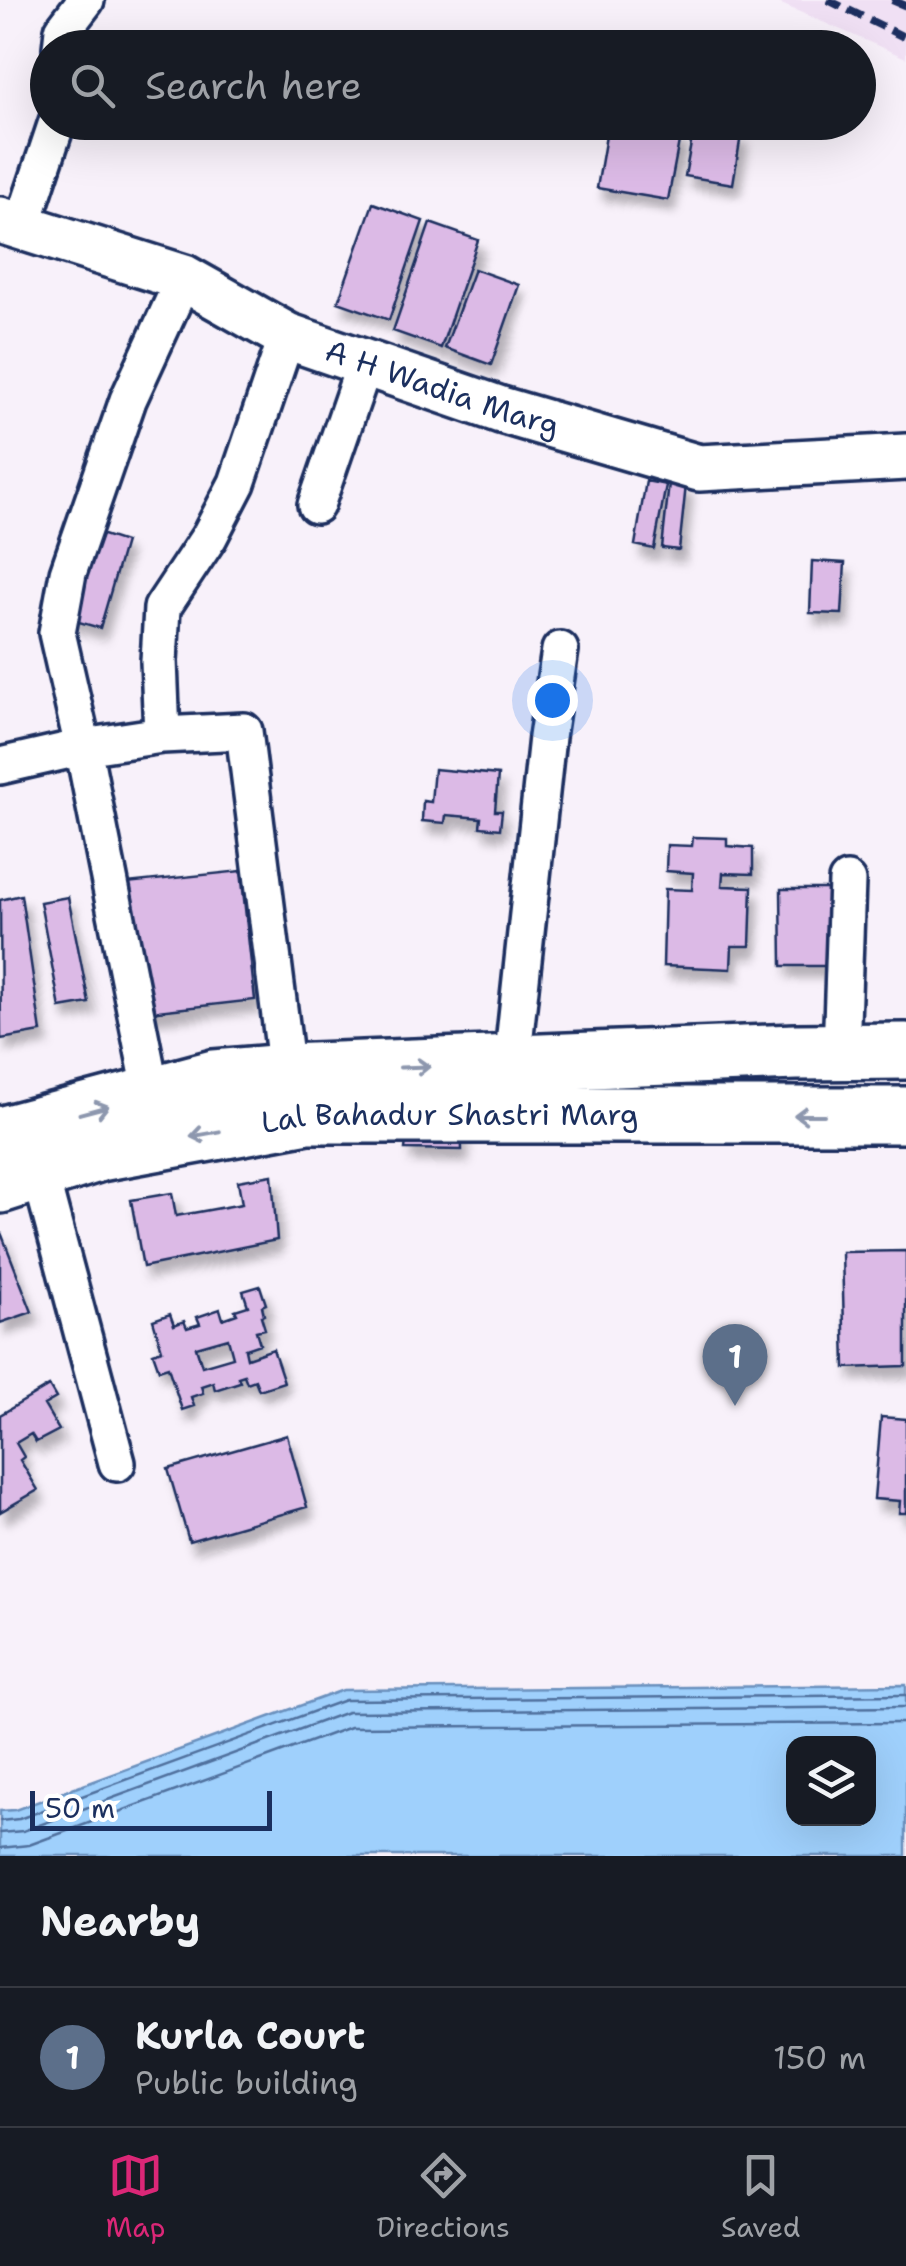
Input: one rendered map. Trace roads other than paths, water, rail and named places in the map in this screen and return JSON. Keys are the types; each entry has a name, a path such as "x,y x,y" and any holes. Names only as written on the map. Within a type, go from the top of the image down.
{"main road":[{"name":"Lal Bahadur Shastri Marg","path":"17,1155 152,1094 214,1078 512,1063 906,1051"},
{"name":"Lal Bahadur Shastri Marg","path":"17,1155 100,1154 308,1115 906,1115"}],"street":[{"path":"63,30 86,0"},
{"path":"11,223 50,140"},
{"name":"A H Wadia Marg","path":"11,223 184,278 287,336 502,410 699,468 906,457"},
{"path":"152,1094 57,633 68,572 128,400 184,278"},
{"path":"162,736 162,608 209,536 237,482 287,336"},
{"path":"316,505 365,363"},
{"path":"512,1063 560,650"},
{"path":"0,766 83,747 162,736 244,731 287,1072"},
{"path":"841,1052 847,880"},
{"path":"17,1155 117,1463"}],"water":[{"path":"906,1685 906,1856 0,1856 0,1811 15,1810 343,1690"}],"railway":[{"path":"828,0 906,38"},
{"path":"892,0 906,6"}],"place":[{"name":"Kurla Court","path":"735,1406"}]}
